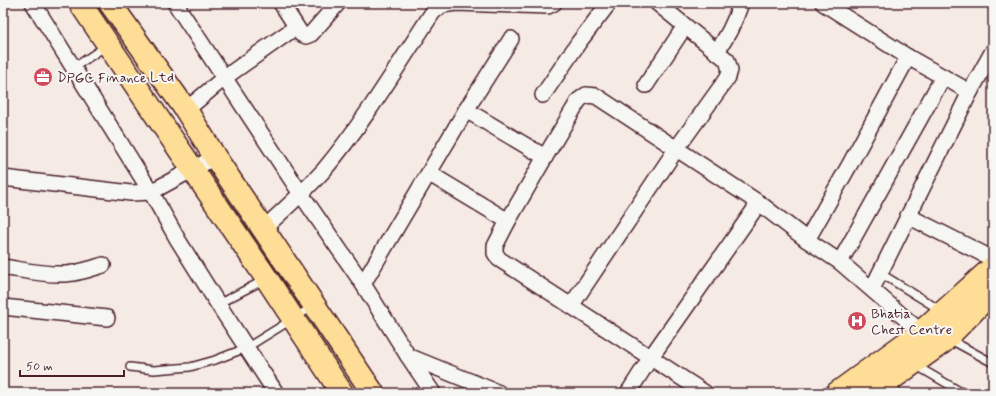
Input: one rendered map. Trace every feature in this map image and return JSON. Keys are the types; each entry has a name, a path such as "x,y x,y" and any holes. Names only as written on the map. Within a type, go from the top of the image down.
{"main road":[{"path":"80,3 267,278 342,393"},
{"path":"110,3 186,110 215,157 373,393"},
{"path":"837,393 921,332 993,267"},
{"path":"872,393 946,338 993,290"}],"street":[{"path":"33,3 151,192 178,240 276,393"},
{"path":"176,3 301,194 363,284 433,393"},
{"path":"281,3 300,34 306,36 311,34 338,3"},
{"path":"263,229 301,194 324,170 353,132 432,8 456,3 548,6 554,3"},
{"path":"543,95 579,42 609,3"},
{"path":"571,306 677,148 728,77 730,70 727,60 657,3"},
{"path":"716,52 725,40 742,3"},
{"path":"822,3 908,57 970,92"},
{"path":"646,85 685,26"},
{"path":"186,110 224,78 296,27"},
{"path":"363,284 430,174 466,110 511,39"},
{"path":"872,289 970,92 993,51"},
{"path":"807,240 908,57"},
{"path":"840,262 943,76"},
{"path":"705,393 499,259 495,253 495,246 508,221 579,100 586,95 596,96 759,203 807,240 840,262 921,332"},
{"path":"466,110 545,157"},
{"path":"3,178 131,193 151,192 215,157"},
{"path":"430,174 508,221"},
{"path":"628,393 759,203"},
{"path":"908,216 993,259"},
{"path":"3,267 46,274 64,274 85,271 103,266"},
{"path":"3,307 107,318"},
{"path":"408,356 499,393"}],"lane":[{"path":"73,68 109,45"},
{"path":"880,273 942,312"},
{"path":"218,304 267,278"},
{"path":"130,367 154,370 190,367 215,360 246,348 314,306"},
{"path":"946,338 993,363"},
{"path":"912,364 963,393"}],"place":[{"name":"DPGC Finance Ltd","path":"43,77"},
{"name":"Bhatia Chest Centre","path":"857,321"}]}
